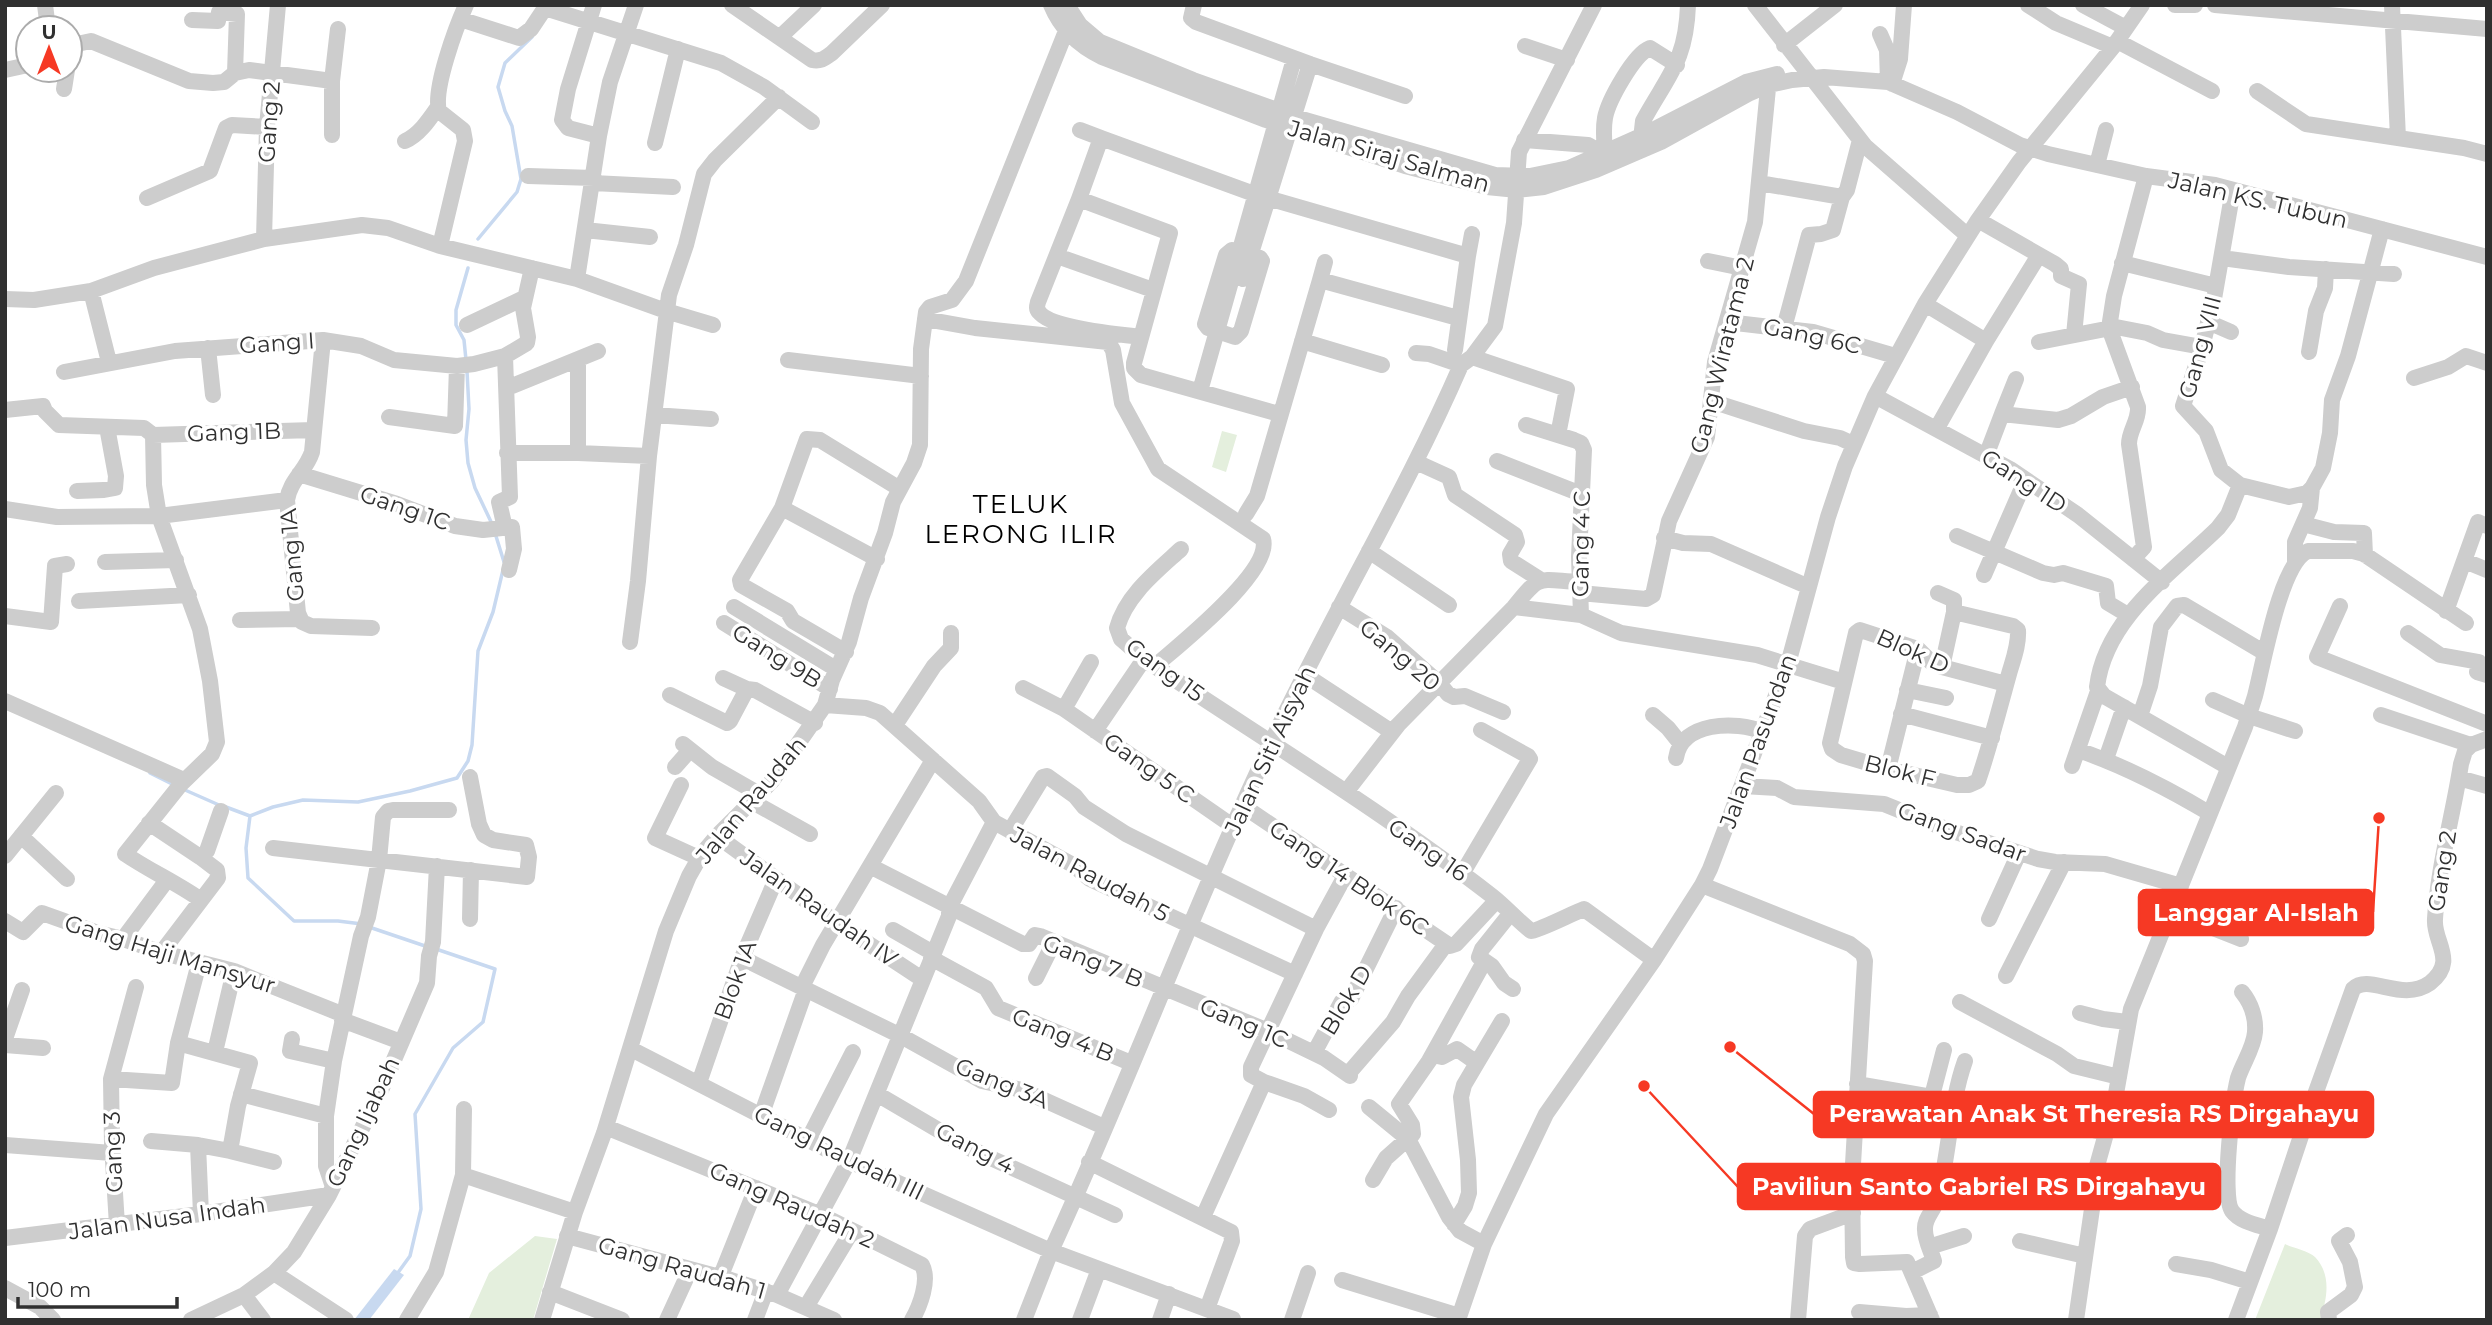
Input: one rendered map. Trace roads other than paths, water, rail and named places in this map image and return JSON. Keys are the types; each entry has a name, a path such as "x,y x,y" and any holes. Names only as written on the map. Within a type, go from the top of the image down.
{"street":[{"name":"Gang 2","path":"264,239 267,127 278,5"},
{"path":"594,5 568,89 562,120 568,128 599,136"},
{"path":"577,279 610,82 636,5"},
{"path":"780,37 814,5"},
{"path":"740,7 812,60 823,60 883,5"},
{"name":"Jalan Siraj Salman","path":"1051,5 1066,31 1076,41 1102,57 1285,120 1534,188 1596,170 1746,82 1769,80 1814,77 1890,83 2029,148"},
{"name":"Jalan Siraj Salman","path":"1067,5 1080,25 1100,42 1285,120"},
{"name":"Jalan Siti Aisyah","path":"1024,1320 1131,1063 1271,743 1416,462 1463,357 1495,327 1512,236 1518,159 1524,141 1594,5"},
{"path":"1646,141 1643,121 1677,65 1686,33 1688,5"},
{"path":"1755,5 1873,155 1968,236"},
{"path":"1784,45 1814,11 1835,5"},
{"path":"1890,83 1900,59 1904,5"},
{"path":"2028,5 2056,23 2119,39"},
{"path":"2083,5 2119,39 2212,91"},
{"name":"Jalan Pasundan","path":"1458,1318 1484,1244 1554,1102 1609,1027 1702,885 1743,786 1788,664 1828,517 1853,444 1895,356 1978,220 2029,148 2119,39 2142,5"},
{"path":"2175,5 2195,5"},
{"path":"2215,5 2392,13 2487,29"},
{"path":"1190,6 1191,18 1196,22 1405,96"},
{"path":"405,141 422,128 438,109 442,74 463,12 519,38 550,10 626,32 721,63 779,97 812,122"},
{"path":"192,20 218,21 219,12 237,14 235,73"},
{"path":"2392,13 2398,138"},
{"path":"332,135 332,81 338,29"},
{"path":"1066,31 966,281 952,300 928,308 925,319 975,328 1108,342 1113,350 1122,403 1158,469 1263,539 1264,550 1242,587 1150,662 1095,731"},
{"path":"1880,34 1887,50 1890,83"},
{"path":"84,43 91,41 189,81 224,82 235,73 249,70 332,81"},
{"path":"1525,46 1567,60"},
{"path":"1601,154 1606,115 1615,94 1640,55 1650,48 1677,65"},
{"path":"654,143 678,49"},
{"path":"1204,393 1302,61"},
{"name":"Gang Wiratama 2","path":"1580,588 1651,598 1669,521 1705,443 1714,368 1755,222 1769,80"},
{"path":"64,89 65,84"},
{"path":"2257,91 2306,124 2464,148 2487,154"},
{"path":"630,642 666,311 704,174 779,97"},
{"path":"438,109 463,130 465,141 440,246"},
{"path":"147,198 210,171 226,128 232,125 267,127"},
{"path":"1080,130 1263,197 1468,256"},
{"path":"2097,165 2106,130"},
{"path":"1101,138 1037,305 1040,314 1078,328 1140,337"},
{"path":"1784,328 1809,235 1833,230 1860,140"},
{"path":"1524,141 1588,145 1601,154"},
{"name":"Jalan Siraj Salman","path":"1517,183 1646,141"},
{"name":"Jalan KS. Tubun","path":"2029,148 2146,176 2233,190 2487,257"},
{"path":"528,176 673,187"},
{"path":"2133,559 2144,547 2129,444 2130,434 2138,416 2137,401 2109,328 2122,263 2146,176"},
{"path":"1759,183 1842,197"},
{"name":"Gang VIII","path":"2233,190 2208,322 2183,406 2206,430 2221,470 2240,485"},
{"path":"1079,199 1186,239"},
{"path":"1978,220 2059,267 2061,276 2079,284 2074,335"},
{"path":"5,299 34,300 91,291 154,268 264,239 362,225 388,229 440,246 577,279 713,325"},
{"path":"2072,766 2098,691 2097,683 2109,647 2128,615 2228,515 2240,485 2289,497 2307,493 2312,488 2323,468 2330,433 2332,400 2348,356 2382,229"},
{"path":"585,230 650,237"},
{"path":"1170,233 1140,337 1134,363 1137,371 1141,375 1279,414"},
{"path":"1463,357 1458,318 1472,234"},
{"path":"1230,250 1261,260 1262,266 1241,331 1237,336 1222,333 1208,328 1205,324 1226,255 1230,250"},
{"path":"1937,428 2039,255"},
{"path":"1057,256 1153,290"},
{"path":"2222,258 2394,274"},
{"path":"1708,261 1742,268"},
{"path":"1247,514 1257,496 1325,262"},
{"path":"2122,263 2216,286"},
{"path":"389,418 454,426 458,366 505,356 528,340 523,308 532,268"},
{"path":"2309,352 2316,311 2324,292 2326,269"},
{"path":"1320,280 1458,318"},
{"path":"91,291 108,362"},
{"path":"467,325 524,298"},
{"path":"1925,304 1986,341"},
{"name":"Jalan Raudah","path":"542,1320 567,1236 631,1049 666,931 689,876 699,858 717,836 762,797 815,723 825,705 836,669 846,652 893,502 914,463 920,444 921,349 925,319"},
{"name":"Gang 6C","path":"1727,322 1813,332 1895,356"},
{"path":"2208,322 2231,332"},
{"path":"2039,342 2109,328 2126,328 2163,340 2202,347"},
{"name":"Gang I","path":"64,372 175,351 323,340 361,346 394,360 458,366"},
{"name":"Gang 1A","path":"323,340 309,462 291,484 286,500 300,619 311,626 372,628"},
{"path":"1302,341 1382,365"},
{"path":"208,348 213,395"},
{"path":"507,388 598,351"},
{"path":"1416,353 1463,357 1567,389 1558,435"},
{"path":"505,356 510,497 499,501 502,528 514,550 509,570"},
{"path":"2414,377 2448,367 2466,356 2487,363"},
{"path":"578,360 578,453"},
{"path":"788,360 921,376"},
{"path":"1986,456 2016,379"},
{"path":"2002,415 2058,420 2071,416 2103,397 2132,387"},
{"name":"Gang 1D","path":"1875,396 2010,469 2078,515 2162,582"},
{"path":"1711,401 1853,444"},
{"name":"Gang 1B","path":"5,410 43,406 59,425 144,428 153,435 314,430"},
{"path":"654,415 711,419"},
{"name":"Gang 4 C","path":"1526,425 1574,440 1583,447 1581,615 1621,634 1724,649 1788,664 1844,682"},
{"path":"77,491 115,488 116,476 107,427"},
{"path":"153,435 154,485 159,516 189,595 205,651 217,742 212,754 180,784 125,854 201,900"},
{"path":"846,652 793,621 787,611 740,584 741,577 782,509 804,444 810,438 820,440 900,489"},
{"path":"507,453 649,456"},
{"path":"1497,461 1581,494"},
{"path":"1416,462 1450,477 1455,495 1514,535 1517,542 1510,554 1511,561 1541,580 1580,588"},
{"name":"Gang 1C","path":"299,474 397,504 455,526 502,528"},
{"path":"1984,575 2025,481"},
{"path":"2076,1320 2095,1173 2119,1077 2127,1022 2145,968 2249,716 2274,617 2295,562 2295,542 2310,508 2312,488"},
{"path":"5,509 57,517 159,516 286,500"},
{"path":"782,509 877,559"},
{"path":"2446,611 2478,522 2487,526"},
{"path":"2303,524 2334,532 2364,533 2365,555"},
{"path":"1957,536 2043,573 2063,573 2106,586 2108,603 2128,615"},
{"path":"1664,538 1683,544 1711,544 1809,587"},
{"name":"Gang 15","path":"1181,549 1139,590 1118,622 1116,628 1119,636 1150,662 1271,743"},
{"path":"1368,551 1449,605"},
{"path":"2295,562 2308,551 2353,551 2365,555 2466,623"},
{"path":"105,562 176,560"},
{"path":"2465,561 2487,570"},
{"path":"5,616 51,622 55,566 67,564"},
{"path":"1346,792 1392,732 1514,607 1532,584 1541,580"},
{"path":"1938,593 1954,600 1954,612 1942,667"},
{"path":"79,601 189,595"},
{"path":"2140,716 2150,686 2161,627 2177,606 2184,605 2265,653"},
{"path":"2340,606 2317,657 2487,724"},
{"path":"734,607 836,669"},
{"name":"Gang 20","path":"1339,607 1387,637 1452,697 1465,696 1503,712"},
{"path":"1514,607 1581,615"},
{"path":"1901,714 1992,738 2018,640 2017,628 1954,612"},
{"path":"240,620 300,619"},
{"name":"Gang 9B","path":"724,623 830,688"},
{"name":"Blok D","path":"1844,682 1856,634 1860,630 1918,649 1931,662 1942,667 2006,684"},
{"path":"895,725 934,666 951,648 951,633"},
{"path":"2408,633 2440,655 2479,662 2477,672 2487,675"},
{"path":"1888,769 1918,649"},
{"path":"1064,709 1091,662"},
{"path":"1305,675 1392,732"},
{"path":"723,678 755,690 815,723"},
{"name":"Blok F","path":"1844,682 1830,743 1832,749 1841,755 1957,785 1976,784 1992,738"},
{"name":"Gang 5 C","path":"1023,688 1064,709 1234,827"},
{"path":"670,695 727,723 747,689"},
{"path":"1908,690 1945,698"},
{"path":"2098,691 2228,767"},
{"path":"2213,700 2249,716 2295,731"},
{"path":"5,701 180,784"},
{"name":"Jalan Raudah 5","path":"825,705 872,709 895,725 979,802 994,822 1073,865 1090,879 1295,974"},
{"path":"2106,759 2124,707"},
{"path":"1653,715 1668,728 1678,751 1687,737 1711,728 1751,727 1763,732"},
{"path":"2381,715 2471,745 2487,739"},
{"path":"1462,874 1530,759 1481,730"},
{"name":"Gang 16","path":"1271,743 1462,874 1497,900 1531,931 1535,932 1584,909 1654,960"},
{"name":"Gang 2","path":"2236,1320 2353,989 2357,985 2366,984 2408,992 2429,983 2440,973 2443,947 2434,923 2440,870 2465,751 2471,745"},
{"path":"675,767 687,747 712,767 762,797 810,834"},
{"path":"2078,750 2106,759 2159,783 2209,813"},
{"path":"761,1116 804,988 823,945 933,760"},
{"path":"1010,831 1042,777 1047,776 1075,796 1084,807 1116,828 1316,929"},
{"path":"273,848 527,877 528,857 525,844 490,839 482,832 470,777"},
{"path":"2459,778 2487,786"},
{"path":"681,785 654,838 699,858"},
{"name":"Gang Sadar","path":"1743,786 1773,788 1794,797 1884,804 1946,829 2045,861 2105,864 2181,886"},
{"path":"5,856 56,793"},
{"name":"Gang 14 Blok 6C","path":"1243,806 1451,944"},
{"path":"330,1189 326,1166 326,1116 343,1017 368,918 379,860 383,817 388,811 449,810"},
{"path":"200,858 207,851 221,811"},
{"path":"755,1320 821,1215 849,1161 949,916 949,908 994,822"},
{"path":"149,823 219,874 161,953"},
{"path":"21,836 67,879"},
{"name":"Jalan Raudah IV","path":"717,836 837,923 922,979"},
{"path":"1989,919 2019,853"},
{"path":"2007,976 2064,862"},
{"name":"Gang Ijabah","path":"191,1320 225,1313 274,1273 294,1252 330,1189 381,1090 426,983 437,866"},
{"path":"870,866 949,908"},
{"path":"470,919 471,870"},
{"path":"1329,1110 1304,1096 1264,1082 1251,1075 1250,1070 1316,929 1346,874"},
{"name":"Blok 1A","path":"699,1083 742,958 776,879"},
{"path":"123,939 167,880"},
{"path":"1702,885 1850,943 1863,954 1865,961 1852,1181 1854,1263 1908,1262 1931,1317 1859,1312"},
{"path":"1451,944 1497,900"},
{"name":"Gang 7 B","path":"949,908 1023,944 1029,944 1035,935 1163,989"},
{"name":"Blok D","path":"1319,1055 1342,1001 1351,999 1396,908"},
{"path":"2170,911 2241,939"},
{"name":"Gang Haji Mansyur","path":"5,921 23,932 42,913 161,953 234,971 401,1042"},
{"path":"1510,914 1482,949 1479,957 1492,966 1504,983 1513,989"},
{"name":"Gang 4 B","path":"893,930 986,988 998,1009 1131,1063"},
{"path":"1036,978 1054,942"},
{"name":"Gang 1C","path":"1163,989 1268,1031 1319,1055 1349,1075 1393,1022 1408,996 1451,944"},
{"name":"Gang 3A","path":"742,958 901,1036 982,1081 1022,1090 1104,1127"},
{"path":"1373,1180 1386,1158 1413,1134 1413,1127 1399,1105 1433,1055 1484,962"},
{"path":"111,1079 171,1084 178,1043 199,963"},
{"path":"214,1052 234,971"},
{"name":"Gang 3","path":"117,1226 111,1079 136,987"},
{"path":"22,990 5,1042 43,1048"},
{"path":"2242,992 2251,1007 2255,1033 2238,1079 2229,1155 2228,1203 2229,1209 2237,1217 2270,1229"},
{"path":"1959,1002 2057,1054 2074,1066 2119,1077"},
{"path":"2080,1013 2127,1022"},
{"path":"1454,1224 1469,1193 1461,1097 1464,1085 1502,1021"},
{"path":"292,1039 290,1051 334,1061"},
{"path":"178,1043 250,1063 230,1151"},
{"name":"Gang Raudah III","path":"631,1049 849,1161 1051,1251 1169,1294 1198,1311 1233,1319"},
{"path":"1433,1055 1442,1057 1457,1049 1477,1063"},
{"path":"1931,1096 1944,1050"},
{"path":"808,1140 853,1052"},
{"path":"1912,1272 1934,1263 1925,1224 1936,1204 1944,1175 1955,1101 1965,1061"},
{"path":"1203,1217 1264,1082"},
{"path":"1857,1084 1931,1096 2107,1133"},
{"path":"241,1094 326,1116"},
{"name":"Gang 4","path":"877,1094 965,1146 1115,1215"},
{"path":"1369,1107 1408,1139 1454,1224 1465,1236 1484,1244"},
{"path":"407,1320 436,1272 463,1175 464,1109"},
{"name":"Gang Raudah 2","path":"606,1127 821,1215 924,1267 922,1298 912,1320"},
{"path":"151,1141 198,1145 274,1161"},
{"path":"5,1145 112,1153"},
{"path":"198,1145 201,1214"},
{"path":"1090,1162 1233,1233 1232,1241 1198,1311"},
{"path":"463,1175 575,1212"},
{"path":"720,1278 756,1188"},
{"name":"Jalan Nusa Indah","path":"5,1238 201,1214 330,1189"},
{"path":"1798,1320 1805,1236 1810,1229 1853,1213"},
{"path":"806,1307 852,1231"},
{"path":"2329,1320 2328,1312 2351,1295 2355,1287 2350,1262 2339,1241 2347,1235"},
{"name":"Gang Raudah 1","path":"567,1236 772,1293 834,1320"},
{"path":"1929,1247 1964,1236"},
{"path":"2020,1241 2085,1256"},
{"path":"2176,1264 2211,1270 2250,1282"},
{"path":"1080,1320 1099,1269"},
{"path":"667,1320 690,1270"},
{"path":"274,1273 346,1320"},
{"path":"1292,1320 1308,1273"},
{"path":"1342,1280 1458,1318"},
{"path":"5,1288 40,1307 53,1320"},
{"path":"550,1293 622,1320"},
{"path":"1160,1320 1169,1294"},
{"path":"244,1295 263,1320"}],"water":[{"path":"394,1269 404,1275 369,1320 354,1320"}],"waterway":[{"path":"478,239 517,192 521,179 512,126 498,87 505,63 532,37"},
{"path":"466,360 464,340 456,325 456,310 468,268"},
{"path":"467,371 468,463 475,488 493,526"},
{"path":"495,533 504,562"},
{"path":"362,924 294,921 248,878 246,848 250,816 303,800 358,802 457,778 468,761 472,745 478,651 493,612 503,570"},
{"path":"150,773 174,785"},
{"path":"185,790 219,805"},
{"path":"226,807 250,816"},
{"path":"369,927 428,947"},
{"path":"397,1274 410,1256 421,1209 415,1114 453,1048 483,1022 495,969 436,949"}],"place":[{"name":"Langgar Al-Islah","path":"2379,818"},
{"name":"Perawatan Anak St Theresia RS Dirgahayu","path":"1730,1047"},
{"name":"Paviliun Santo Gabriel RS Dirgahayu","path":"1644,1086"}],"district":[{"name":"TELUK LERONG ILIR","path":"1021,519"}]}
